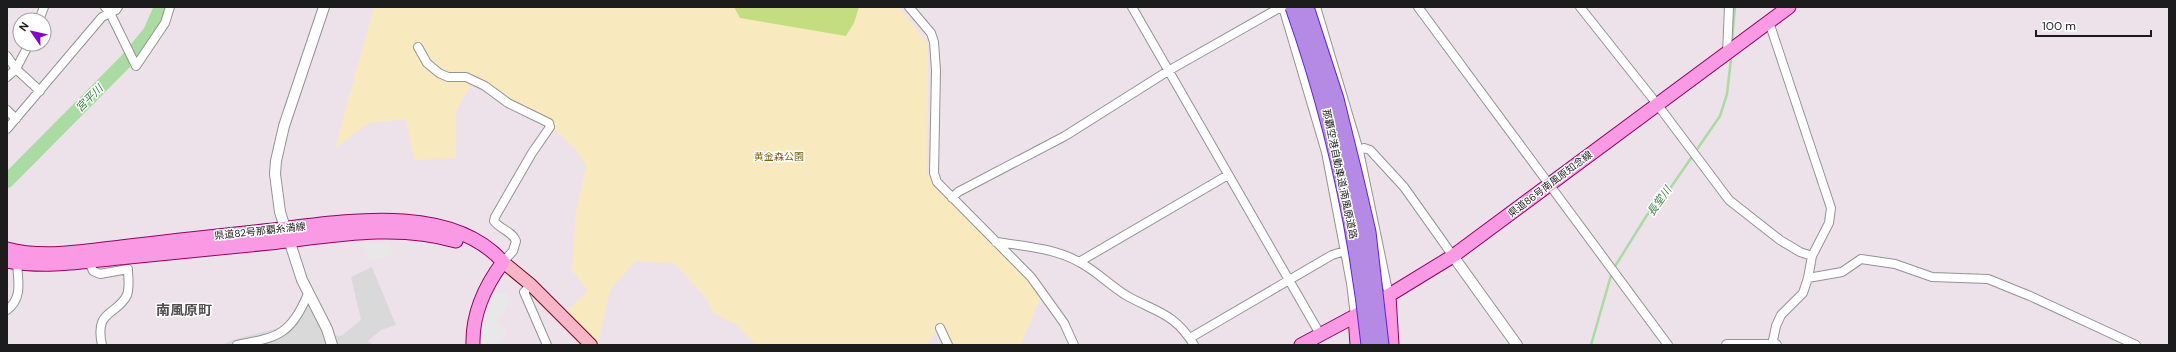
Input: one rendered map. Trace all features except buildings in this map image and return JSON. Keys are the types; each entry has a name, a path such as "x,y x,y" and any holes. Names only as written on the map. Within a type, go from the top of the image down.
{"highway":[{"name":"那覇空港自動車道;南風原道路","path":"1293,7 1325,104 1343,179 1355,242 1369,345"},
{"name":"那覇空港自動車道;南風原道路","path":"1306,7 1336,99 1368,232 1381,345"}],"main road":[{"name":"県道86号南風原知念線","path":"1301,345 1389,296 1452,256 1789,7"},
{"name":"県道82号那覇糸満線","path":"12,262 62,265 89,262 288,234 368,221 420,223 439,226 478,240 491,249 503,262"},
{"name":"県道82号那覇糸満線","path":"7,249 57,254 288,234"},
{"path":"473,345 475,321 481,299 503,262 531,285 591,345"},
{"path":"1389,296 1392,345"},
{"path":"1355,316 1357,345"}],"street":[{"path":"7,129 108,10 116,10 118,7"},
{"path":"108,10 136,66 165,23 170,7"},
{"path":"324,7 284,126 276,160 276,189 302,280 327,329 332,345"},
{"path":"909,7 931,33 934,42 936,70 934,172 940,187 1038,286 1064,323 1074,345"},
{"path":"1132,7 1320,334"},
{"path":"952,198 958,192 1065,136 1168,71 1282,7 1326,152 1345,251 1355,316"},
{"path":"1316,7 1359,151 1389,296"},
{"path":"1418,7 1668,345"},
{"path":"1580,7 1658,104 1729,200 1780,240 1800,252 1812,256"},
{"path":"1727,53 1729,7"},
{"path":"1769,22 1831,208 1829,223 1812,256 1808,278 1803,293 1781,315 1776,326 1772,345"},
{"path":"418,47 427,63 439,73 448,77 466,77 484,86 508,103 549,123 550,127 532,153 494,220 496,224 512,234 516,241 513,250 503,262"},
{"path":"7,77 16,69 24,52"},
{"path":"7,56 16,69 40,91"},
{"path":"7,110 16,119"},
{"path":"1359,151 1364,148 1370,150 1399,182 1517,345"},
{"path":"1079,262 1228,175"},
{"path":"996,242 1042,249 1079,262 1120,292 1169,316 1182,327 1192,342 1332,255 1345,251"},
{"path":"1808,278 1842,272 1861,259 1895,264 1932,277 1988,280 2030,296 2136,345"},
{"path":"7,310 18,299 12,262"},
{"path":"89,262 93,271 100,274 128,269 129,284 127,294 123,301 108,312 103,322 99,333 102,345"},
{"path":"531,285 524,292 547,345"},
{"path":"237,345 269,339 284,331 296,320 308,294"},
{"path":"940,328 948,345"},
{"path":"1727,345 1776,345"}],"shaded area":[{"path":"389,242 392,255 370,261 365,245"},
{"path":"372,267 396,325 381,330 368,341 374,345 222,345 232,340 282,327 296,313 305,293 324,334 341,336 361,320 351,277"},
{"path":"495,293 504,293 511,298 506,309 496,322 507,332 496,345 480,345 484,309"}],"green space":[{"name":"黄金森公園","path":"374,7 899,7 928,44 927,171 937,189 1012,263 1041,296 1021,345 955,345 940,328 926,345 757,345 735,324 713,313 707,299 674,263 635,261 610,290 598,343 567,311 588,291 572,270 576,211 586,166 576,150 542,117 472,83 456,111 456,158 414,160 406,119 369,123 335,148"},
{"path":"734,7 859,7 854,23 846,36 740,18"}],"waterway":[{"name":"宮平川","path":"7,181 127,60 150,32 161,7"},
{"name":"長堂川","path":"1732,40 1735,7"},
{"name":"長堂川","path":"1614,268 1647,215 1669,190 1720,116 1727,94 1731,59"},
{"name":"長堂川","path":"1591,345 1612,272"}],"district":[{"name":"南風原町","path":"184,310"}]}
